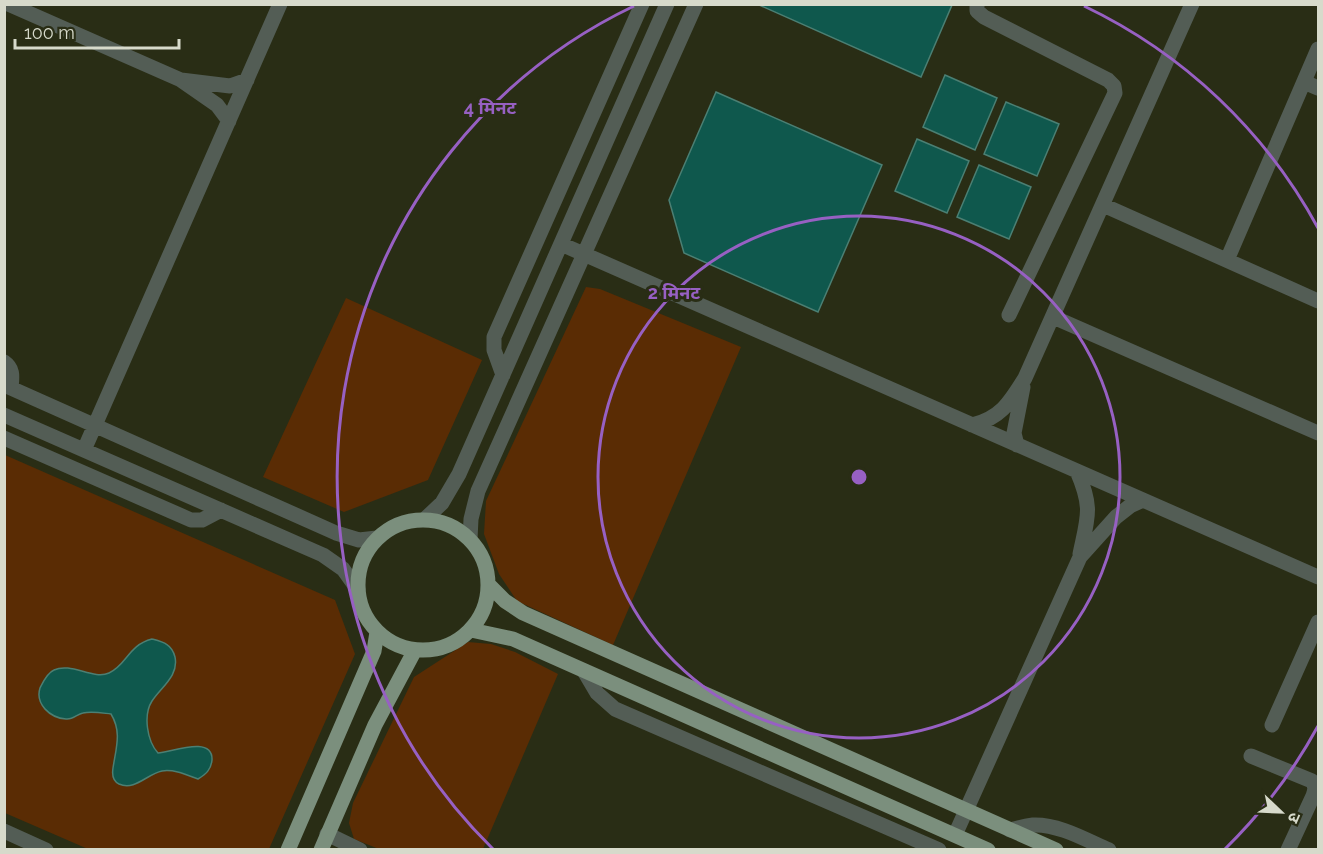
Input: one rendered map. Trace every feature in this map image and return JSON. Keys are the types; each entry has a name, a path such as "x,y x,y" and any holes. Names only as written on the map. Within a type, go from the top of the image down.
{"main road":[{"path":"425,519 449,525 470,539 484,560 488,584 484,609 471,630 445,647 415,650 394,644 377,632 363,612 358,590 362,562 377,538 407,521 425,519"},
{"path":"488,584 505,601 523,612 966,811 1056,849"},
{"path":"471,630 513,639 988,849"},
{"path":"288,849 370,659 377,632"},
{"path":"321,849 375,725 415,650"}],"street":[{"path":"8,4 181,80 217,105 229,121"},
{"path":"84,450 280,4"},
{"path":"503,375 494,350 494,337 642,4"},
{"path":"425,519 442,503 459,474 667,4"},
{"path":"470,539 471,519 478,491 696,4"},
{"path":"977,4 977,11 984,17 1108,80 1114,86 1115,93 1009,315"},
{"path":"972,425 984,422 1002,411 1025,378 1192,4"},
{"path":"1227,260 1311,85 1318,49"},
{"path":"181,80 230,86 247,80"},
{"path":"1103,205 1318,301"},
{"path":"561,244 1318,577"},
{"path":"1053,317 1318,433"},
{"path":"4,362 10,366 12,372 8,386 336,532 358,540 377,538"},
{"path":"1017,445 1014,433 1025,378"},
{"path":"4,415 323,555 344,569 358,590"},
{"path":"4,438 191,520 202,520 221,510"},
{"path":"955,835 1080,557 1089,514 1086,495 1077,471"},
{"path":"1080,557 1116,517 1143,500"},
{"path":"1272,725 1318,622"},
{"path":"584,671 597,693 615,709 939,849"},
{"path":"1251,756 1312,781 1314,784 1313,796 1288,849"},
{"path":"1010,830 1034,825 1045,826 1059,829 1109,849"},
{"path":"4,831 46,849"},
{"path":"327,834 349,847"}],"shaded area":[{"path":"586,287 600,289 741,347 613,645 517,601 499,574 484,534 486,501"},
{"path":"346,298 482,360 428,480 344,512 263,477"},
{"path":"5,455 335,600 355,654 269,849 88,849 5,813"},
{"path":"468,642 491,644 515,652 558,674 483,849 379,849 354,839 349,823 353,803 414,677"}],"water":[{"path":"757,4 952,4 952,5 921,77"},
{"path":"945,75 997,98 975,150 923,127"},
{"path":"716,92 882,165 818,312 684,253 669,200"},
{"path":"1006,102 1059,124 1037,176 984,154"},
{"path":"917,139 969,161 947,213 895,191"},
{"path":"979,165 1031,187 1009,239 957,217"},
{"path":"152,639 169,646 174,653 176,664 172,676 149,707 147,720 151,742 158,753 191,747 206,748 211,752 211,766 198,779 176,772 162,771 136,784 125,786 117,783 113,775 117,734 111,714 86,712 71,719 54,716 42,705 40,688 49,673 61,668 103,675 109,673 138,646"}]}
